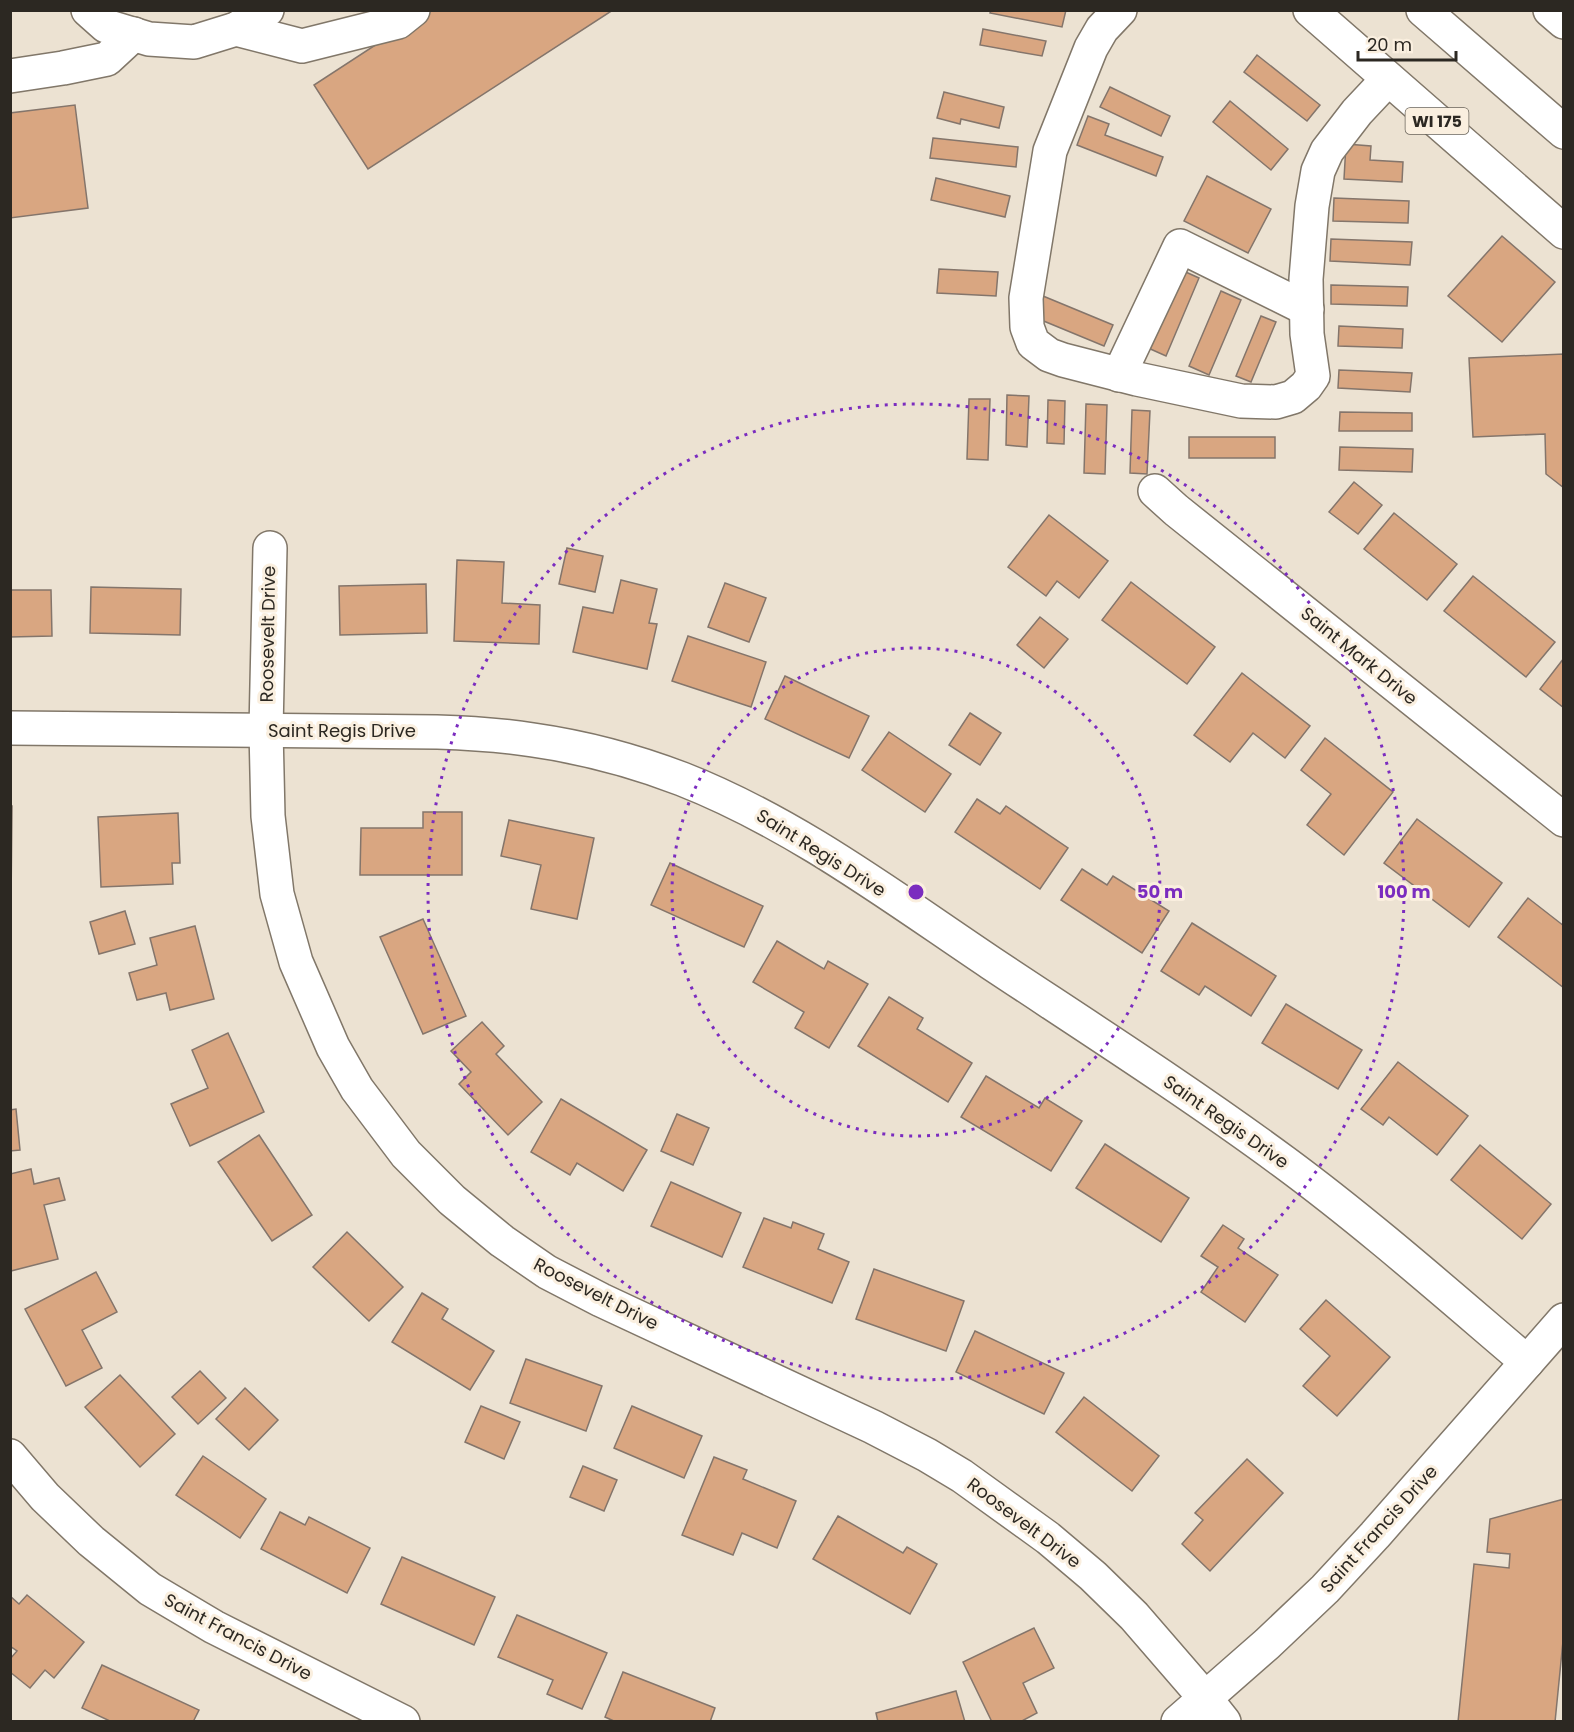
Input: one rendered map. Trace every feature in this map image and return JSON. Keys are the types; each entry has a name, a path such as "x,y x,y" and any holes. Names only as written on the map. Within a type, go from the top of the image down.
{"street":[{"path":"88,10 106,26 149,39 194,42 236,29 267,10"},
{"path":"236,29 302,46 399,22 413,10"},
{"name":"WI 175","path":"1310,10 1563,232"},
{"path":"1424,10 1563,132"},
{"path":"1550,10 1563,22"},
{"path":"1114,12 1091,48 1050,151 1026,298 1027,327 1033,343 1049,355 1119,375 1241,401 1276,402 1293,397 1306,386 1313,376 1307,334 1306,279 1312,206 1318,171 1327,151 1357,112 1388,79"},
{"path":"10,76 107,59 134,34"},
{"path":"1119,375 1180,246 1307,309"},
{"name":"Saint Mark Drive","path":"1155,491 1563,820"},
{"name":"Roosevelt Drive","path":"270,548 266,730 268,816 277,894 296,962 333,1047 357,1089 406,1154 444,1192 502,1241 547,1272 601,1300 873,1427 962,1476 1048,1538 1093,1576 1134,1616 1215,1710"},
{"name":"Saint Regis Drive","path":"10,728 485,734 534,740 616,758 680,779 748,808 836,859 1194,1099 1284,1162 1389,1244 1527,1362"},
{"name":"Saint Francis Drive","path":"1178,1722 1215,1710 1267,1644 1325,1589 1376,1534 1563,1320"},
{"name":"Saint Francis Drive","path":"10,1456 45,1497 91,1541 150,1589 214,1627 404,1722"}],"building":[{"path":"429,10 613,10 368,169 314,85"},
{"path":"991,10 1066,10 1062,27 990,13"},
{"path":"983,29 1046,41 1042,56 980,45"},
{"path":"1257,55 1320,105 1307,121 1244,72"},
{"path":"1110,87 1170,116 1161,136 1100,107"},
{"path":"944,92 1004,107 999,128 961,119 960,124 937,118"},
{"path":"1230,101 1288,149 1271,170 1213,122"},
{"path":"75,105 88,208 10,218 10,113"},
{"path":"1088,116 1109,124 1105,135 1163,157 1156,176 1077,145"},
{"path":"933,138 1018,147 1016,167 930,158"},
{"path":"1346,144 1371,146 1370,160 1403,162 1402,182 1344,179"},
{"path":"1207,176 1271,209 1248,253 1184,221"},
{"path":"936,178 1010,196 1005,217 931,200"},
{"path":"1334,198 1409,201 1408,223 1333,221"},
{"path":"1502,236 1555,282 1502,342 1448,296"},
{"path":"1331,239 1412,242 1410,265 1330,261"},
{"path":"939,269 998,272 996,296 937,293"},
{"path":"1179,269 1199,278 1166,356 1146,347"},
{"path":"1331,285 1408,287 1407,306 1331,304"},
{"path":"1221,291 1241,300 1209,375 1189,366"},
{"path":"1043,296 1113,325 1104,346 1034,317"},
{"path":"1261,316 1276,322 1251,382 1236,376"},
{"path":"1339,326 1403,329 1402,348 1338,346"},
{"path":"1564,354 1564,488 1546,474 1545,434 1473,437 1469,358"},
{"path":"1339,370 1412,373 1410,392 1338,388"},
{"path":"1007,395 1029,396 1027,447 1006,445"},
{"path":"969,399 990,399 988,460 967,459"},
{"path":"1048,400 1065,401 1064,444 1047,443"},
{"path":"1086,404 1107,405 1105,474 1084,473"},
{"path":"1132,410 1150,411 1147,474 1130,473"},
{"path":"1340,412 1412,413 1412,431 1339,431"},
{"path":"1189,437 1275,437 1275,458 1189,458"},
{"path":"1340,447 1413,449 1412,472 1339,470"},
{"path":"1354,482 1382,505 1358,534 1329,512"},
{"path":"1394,513 1457,564 1427,600 1364,549"},
{"path":"1049,515 1108,561 1079,598 1057,581 1046,596 1008,567"},
{"path":"567,548 603,556 595,592 559,584"},
{"path":"457,560 504,562 502,603 540,605 539,644 454,641"},
{"path":"1473,576 1555,642 1526,677 1444,611"},
{"path":"621,580 657,589 649,623 657,624 647,669 573,652 583,607 613,613"},
{"path":"1131,582 1215,647 1187,684 1102,620"},
{"path":"725,583 766,598 749,642 708,627"},
{"path":"426,584 427,633 340,635 339,586"},
{"path":"91,587 181,589 180,635 90,633"},
{"path":"10,590 51,590 52,636 10,637"},
{"path":"1040,617 1068,639 1044,668 1017,645"},
{"path":"688,636 766,662 751,707 672,681"},
{"path":"1564,658 1564,708 1540,689"},
{"path":"1242,673 1310,726 1285,758 1253,733 1230,762 1194,735"},
{"path":"785,676 869,716 849,758 765,719"},
{"path":"970,713 1001,733 980,765 949,745"},
{"path":"889,732 951,774 925,812 862,770"},
{"path":"1325,738 1393,792 1344,855 1307,825 1331,794 1301,770"},
{"path":"977,799 1000,814 1006,806 1068,848 1040,889 955,832"},
{"path":"10,806 12,806 11,903 10,903"},
{"path":"423,812 462,812 462,875 360,875 361,828 423,828"},
{"path":"178,813 180,863 172,863 173,884 101,887 98,817"},
{"path":"1417,819 1502,883 1469,927 1384,863"},
{"path":"509,820 594,838 577,919 531,909 541,865 501,856"},
{"path":"670,863 763,906 744,947 651,905"},
{"path":"1082,869 1107,885 1113,876 1169,911 1142,953 1061,900"},
{"path":"1528,898 1564,926 1564,988 1498,937"},
{"path":"125,911 135,944 99,954 90,922"},
{"path":"423,919 466,1016 423,1034 380,937"},
{"path":"1192,923 1276,976 1251,1016 1205,986 1199,995 1161,971"},
{"path":"195,926 214,999 170,1010 166,993 137,1000 129,973 157,965 150,938"},
{"path":"777,941 824,969 828,961 868,984 829,1048 795,1028 804,1012 753,982"},
{"path":"889,997 923,1018 917,1029 972,1063 948,1102 858,1046"},
{"path":"1286,1004 1362,1050 1338,1089 1262,1043"},
{"path":"482,1022 504,1046 496,1054 542,1102 508,1135 459,1084 471,1072 451,1051"},
{"path":"228,1033 264,1112 190,1146 171,1104 208,1088 192,1050"},
{"path":"1398,1062 1468,1116 1437,1155 1389,1117 1383,1125 1361,1109"},
{"path":"986,1076 1039,1108 1045,1098 1082,1121 1051,1171 961,1117"},
{"path":"561,1099 647,1150 623,1191 577,1163 570,1175 531,1152"},
{"path":"16,1109 20,1150 10,1151 10,1110"},
{"path":"677,1114 709,1128 693,1165 661,1151"},
{"path":"259,1135 312,1215 272,1241 218,1162"},
{"path":"1105,1144 1189,1198 1161,1242 1076,1188"},
{"path":"1480,1145 1551,1204 1522,1239 1451,1180"},
{"path":"31,1169 34,1184 59,1178 65,1200 44,1205 58,1259 11,1271 10,1174"},
{"path":"671,1182 741,1213 722,1257 651,1226"},
{"path":"764,1218 791,1228 793,1222 824,1234 818,1249 849,1262 832,1303 743,1267"},
{"path":"1223,1225 1244,1239 1238,1248 1278,1275 1245,1322 1201,1292 1218,1267 1201,1256"},
{"path":"347,1232 403,1287 369,1321 313,1267"},
{"path":"874,1269 964,1301 946,1351 856,1319"},
{"path":"96,1272 117,1312 82,1330 102,1368 66,1386 25,1309"},
{"path":"422,1293 448,1309 442,1319 494,1351 470,1390 392,1342"},
{"path":"1326,1300 1390,1357 1337,1416 1303,1386 1330,1356 1300,1329"},
{"path":"975,1331 1064,1373 1044,1414 956,1372"},
{"path":"526,1359 602,1386 586,1431 510,1403"},
{"path":"200,1371 226,1398 198,1424 172,1397"},
{"path":"120,1375 175,1434 140,1467 85,1407"},
{"path":"245,1388 278,1420 249,1450 216,1419"},
{"path":"1084,1397 1159,1456 1132,1491 1056,1432"},
{"path":"481,1406 520,1422 504,1459 465,1442"},
{"path":"632,1406 702,1436 684,1478 614,1448"},
{"path":"203,1456 266,1499 240,1538 176,1495"},
{"path":"714,1457 747,1470 743,1479 796,1501 777,1548 742,1533 733,1555 682,1535"},
{"path":"1247,1459 1283,1493 1210,1571 1182,1544 1203,1520 1195,1513"},
{"path":"583,1466 617,1480 604,1511 570,1497"},
{"path":"1564,1499 1564,1631 1555,1722 1458,1722 1474,1564 1509,1568 1510,1554 1487,1552 1490,1519"},
{"path":"280,1512 305,1525 309,1517 370,1548 347,1593 261,1549"},
{"path":"838,1516 903,1553 907,1547 937,1564 910,1614 813,1559"},
{"path":"402,1557 495,1597 474,1645 381,1604"},
{"path":"27,1595 84,1642 54,1678 45,1670 30,1688 10,1672 10,1659 17,1651 10,1646 10,1596 19,1604"},
{"path":"517,1615 607,1653 582,1709 547,1694 553,1680 498,1657"},
{"path":"1034,1628 1054,1668 1023,1683 1037,1713 1020,1722 992,1722 963,1662"},
{"path":"102,1665 199,1710 193,1722 112,1722 82,1708"},
{"path":"623,1672 715,1708 710,1722 616,1722 605,1717"},
{"path":"956,1691 965,1722 878,1722 876,1713"}]}
